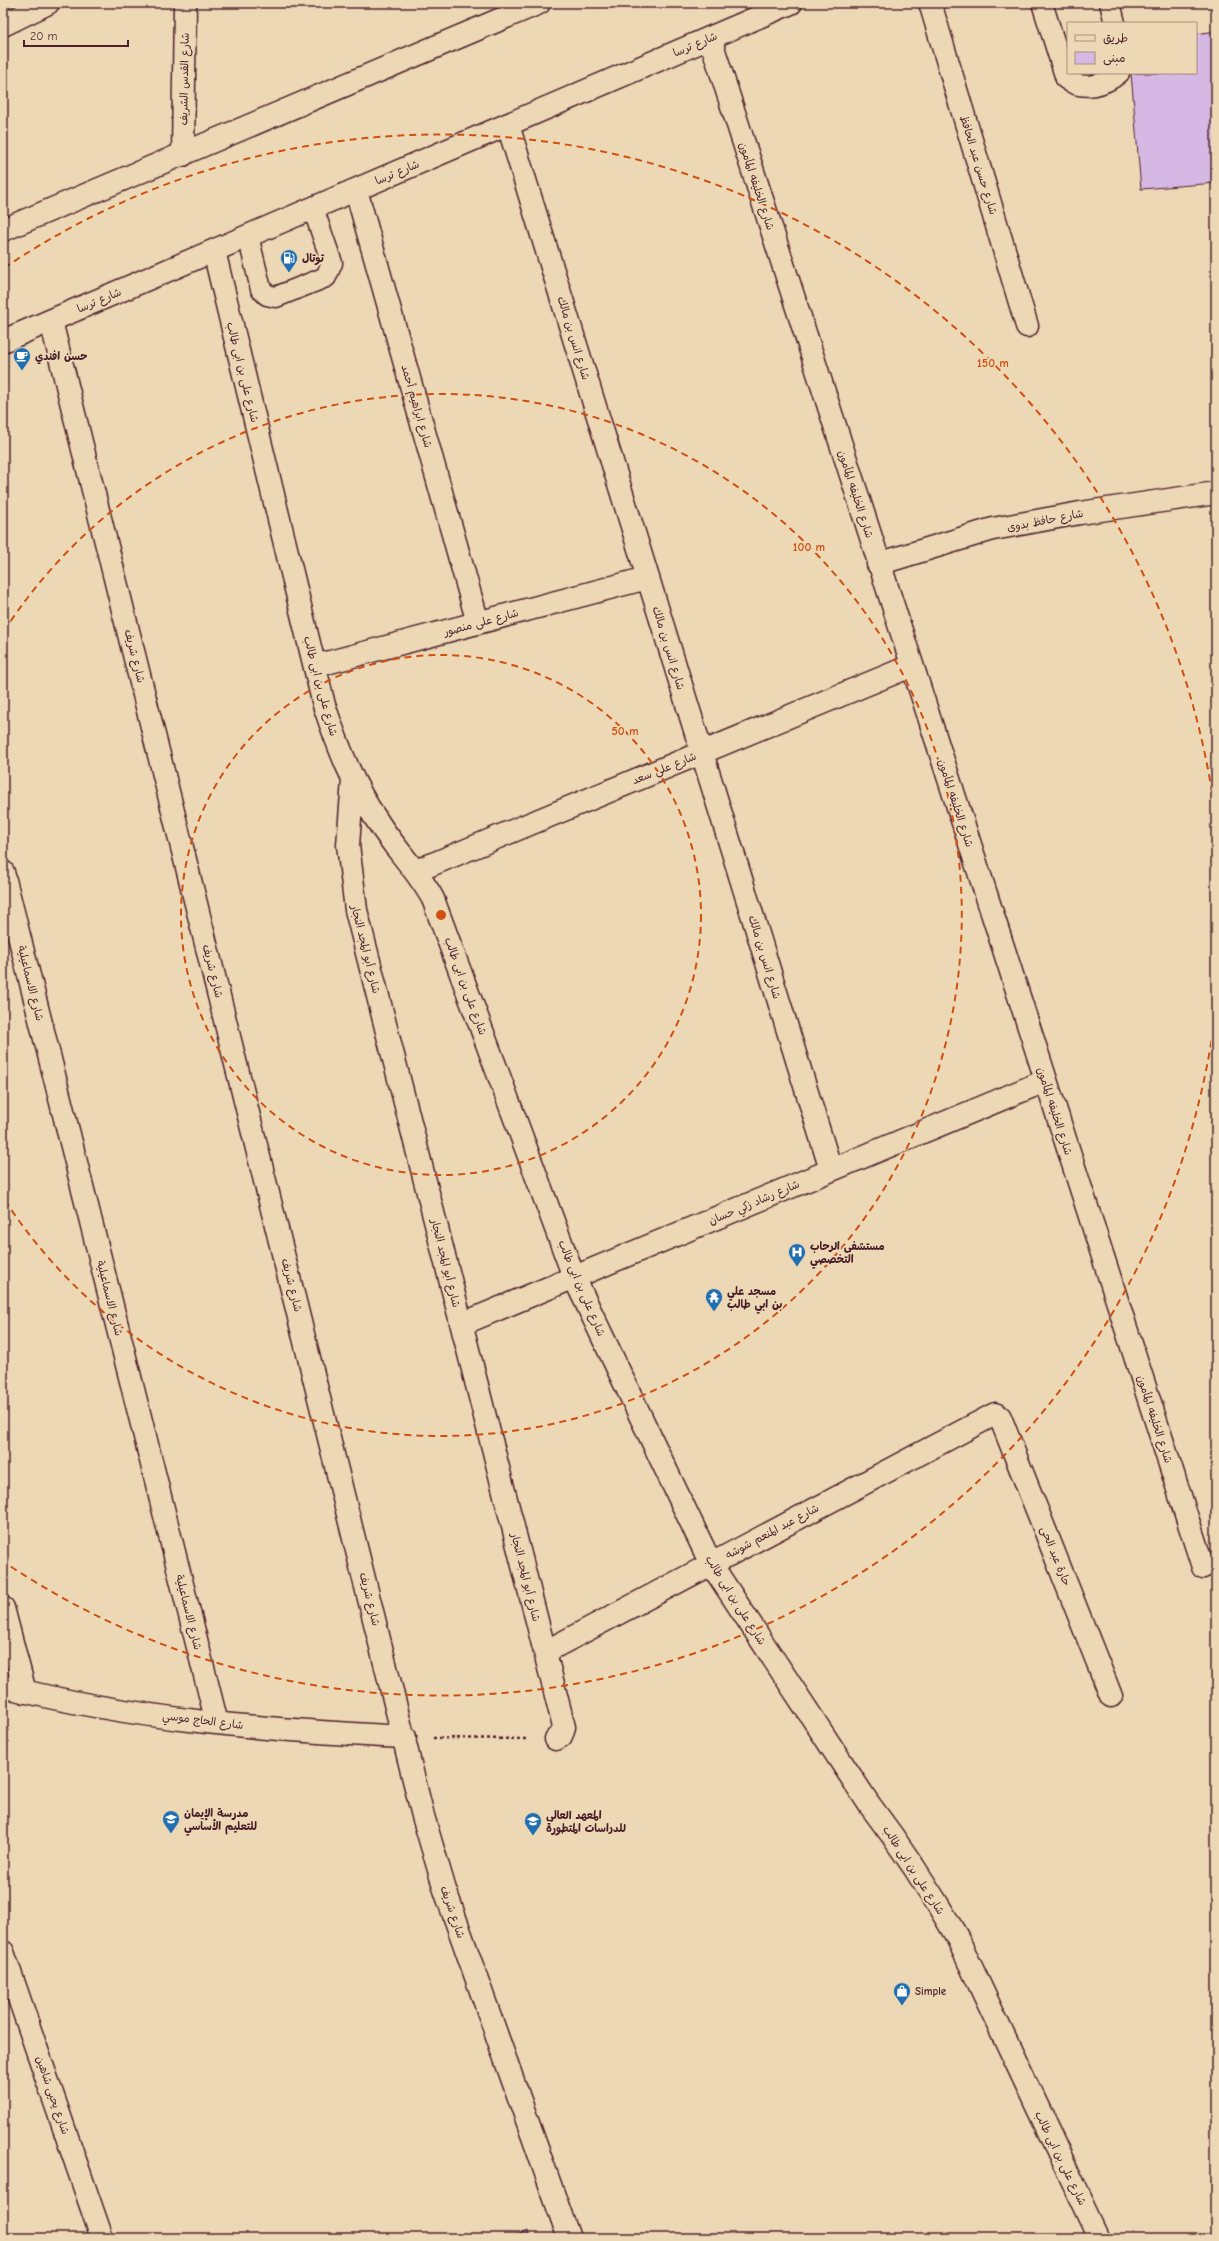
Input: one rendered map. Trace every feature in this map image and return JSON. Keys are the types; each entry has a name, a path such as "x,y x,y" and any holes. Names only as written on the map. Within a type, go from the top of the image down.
{"street":[{"path":"3,25 48,3"},
{"name":"شارع القدس الشريف","path":"182,155 185,3"},
{"path":"3,230 540,3"},
{"name":"شارع ترسا","path":"3,341 791,3"},
{"name":"شارع حسن عبد الحافظ","path":"930,3 1027,326"},
{"name":"شارع الخليفه المأمون","path":"710,38 1202,1567"},
{"name":"شارع انس بن مالك","path":"508,125 831,1170"},
{"name":"شارع ابراهيم أحمد","path":"356,190 478,623"},
{"name":"شارع على بن ابى طالب","path":"214,251 324,705 337,743 353,780 378,823 416,871 440,915 574,1277 711,1564 869,1804 901,1847 937,1902 957,1937 1099,2238"},
{"name":"شارع شريف","path":"51,321 405,1738 423,1816 446,1890 569,2238"},
{"name":"شارع حافظ بدوى","path":"878,564 994,529 1087,512 1216,493"},
{"name":"شارع على منصور","path":"315,666 647,578"},
{"name":"شارع على سعد","path":"416,871 912,666"},
{"name":"شارع أبو المجد النجار","path":"353,780 348,845 356,910 564,1727 561,1736 556,1739"},
{"name":"شارع الاسماعيلية","path":"3,872 217,1723"},
{"name":"شارع رشاد زكي حسان","path":"462,1324 1045,1081"},
{"name":"شارع عبد المنعم شوشه","path":"545,1652 991,1414 995,1414 1000,1417"},
{"name":"حارة عبد الحى","path":"1000,1417 1111,1696"},
{"path":"3,1608 25,1692"},
{"name":"شارع الحاج موسي","path":"3,1686 25,1692 121,1710 217,1723 311,1732 405,1738"},
{"name":"شارع يحيى شاهين","path":"3,1952 102,2238"}],"lane":[{"path":"1042,3 1066,78 1075,85 1087,86 1108,81 1118,74"},
{"path":"1110,3 1115,22"},
{"path":"248,236 261,289 267,295 276,297 326,277 332,263 313,208"}],"path":[{"path":"405,1738 556,1739"}],"building":[{"path":"1216,31 1216,183 1141,189 1131,74 1197,74 1197,34"},
{"path":"528,2231 530,2238 509,2238"}],"place":[{"name":"توتال","path":"289,273"},
{"name":"حسن افندي","path":"22,371"},
{"name":"مستشفى الرحاب التخصصي","path":"797,1267"},
{"name":"مسجد علي بن ابي طالب","path":"714,1312"},
{"name":"مدرسة الإيمان للتعليم الأساسي","path":"171,1834"},
{"name":"المعهد العالي للدراسات المتطورة","path":"533,1836"},
{"name":"Simple","path":"902,2006"}]}
